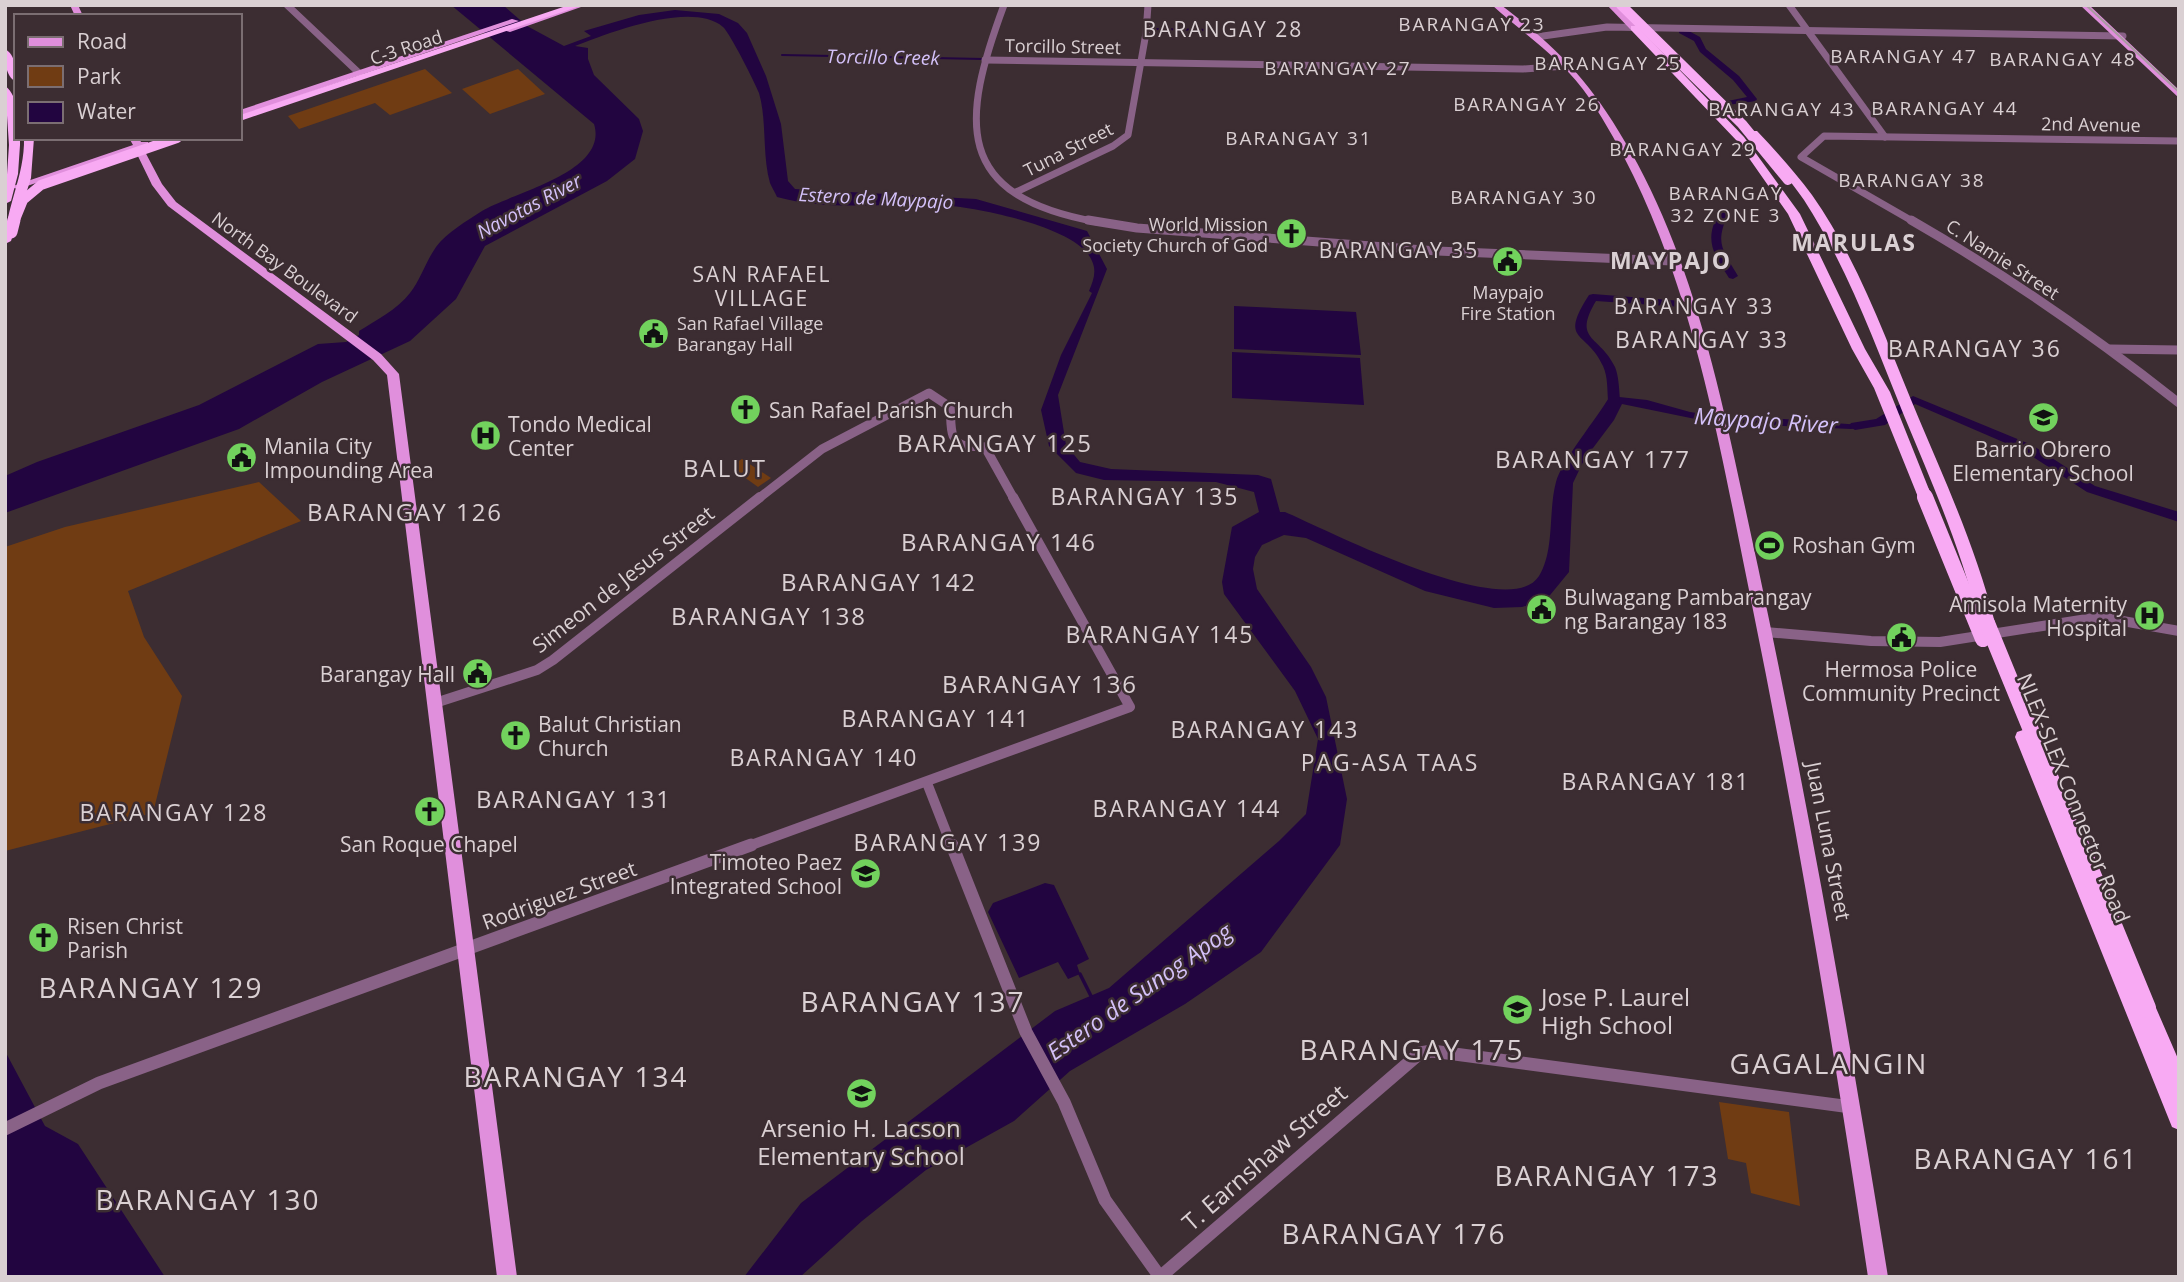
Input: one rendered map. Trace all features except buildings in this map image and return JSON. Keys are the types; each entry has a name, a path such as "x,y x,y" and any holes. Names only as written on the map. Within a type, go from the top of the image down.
{"highway":[{"path":"242,115 564,5"},
{"path":"242,115 581,5"},
{"name":"NLEX-SLEX Connector Road","path":"1611,5 1771,166 1820,242 2179,1120"},
{"name":"NLEX-SLEX Connector Road","path":"1624,5 1748,124 1778,161 1837,260 2179,1086"},
{"path":"1634,27 1737,134 1793,211 1818,258 1861,357 1883,392"},
{"path":"1646,28 1785,166 1819,211 1854,276 1970,560 1987,623"},
{"path":"5,52 14,74"},
{"path":"5,89 9,100 14,145 10,189 5,201"},
{"path":"7,239 24,186 29,140"},
{"path":"5,210 13,197 31,183 158,140"},
{"path":"5,256 7,239 18,203 34,188 173,140"},
{"path":"24,186 42,180"},
{"path":"24,186 42,180"}],"main road":[{"name":"C-3 Road","path":"525,21 564,5"},
{"name":"C-3 Road","path":"242,115 525,21 581,5"},
{"name":"Juan Luna Street","path":"1496,5 1536,37 1593,97 1645,189 1688,304 1720,421 1811,859 1878,1277"},
{"path":"1611,5 1634,27"},
{"path":"1624,5 1646,28"},
{"path":"2084,5 2179,87"},
{"path":"2091,5 2179,95"},
{"name":"C-3 Road","path":"242,115 359,74 487,34"},
{"path":"137,149 159,140"},
{"path":"42,180 171,140"},
{"name":"North Bay Boulevard","path":"137,149 157,185 172,204 377,357 393,374 402,428 507,1277"},
{"path":"10,189 24,186"}],"street":[{"path":"287,5 359,74"},
{"path":"1003,5 985,60 976,117 978,147 987,166 1017,192 1042,207 1094,222 1137,228 1437,251 1673,261"},
{"name":"Tuna Street","path":"1017,192 1115,145 1128,135 1148,5"},
{"path":"1789,5 1885,136"},
{"path":"1536,37 1584,29 1620,27 2119,36"},
{"name":"Torcillo Street","path":"985,60 1523,69 1566,66"},
{"name":"2nd Avenue","path":"1801,157 1821,137 2179,141"},
{"name":"C. Namie Street","path":"1801,157 1963,250 2110,349 2179,403"},
{"path":"2110,349 2179,350"},
{"name":"Simeon de Jesus Street","path":"435,704 537,670 554,660 822,449 929,393 950,407 952,432 956,441 961,445 985,447 1130,708"},
{"path":"1765,632 1871,641 1940,642 2100,617 2179,631"},
{"name":"Rodriguez Street","path":"5,1129 112,1079 1130,708"},
{"path":"927,783 1026,1032 1064,1102 1105,1200 1160,1277"},
{"name":"T. Earnshaw Street","path":"1160,1277 1420,1053 1432,1051 1851,1107"}],"green space":[{"path":"425,69 452,93 390,115 375,103 299,129 288,116"},
{"path":"518,69 545,94 490,114 462,89"},
{"path":"742,459 771,478 758,487 733,469 735,463"},
{"path":"259,482 301,521 128,591 144,637 182,696 153,813 5,851 5,547 65,527"},
{"path":"1719,1102 1789,1112 1800,1206 1751,1193 1746,1163 1728,1159"}],"water":[{"path":"451,5 503,5 527,26 564,46 591,36 584,31 639,15 675,10 719,14 738,23 747,33 766,76 781,124 788,181 795,189 976,199 1087,231 1107,269 1058,395 1066,445 1080,462 1111,469 1258,475 1271,479 1280,512 1375,552 1456,581 1492,589 1521,588 1539,576 1547,554 1559,473 1610,396 1647,400 1690,412 1739,419 1784,419 1873,426 1851,429 1715,423 1622,404 1614,420 1584,460 1573,483 1569,572 1546,600 1522,607 1494,608 1425,591 1306,538 1284,535 1262,545 1255,557 1253,569 1257,589 1311,667 1326,697 1347,799 1340,845 1261,952 1185,1004 1070,1071 1014,1121 926,1170 862,1221 800,1277 744,1277 801,1203 1055,1011 1109,988 1279,841 1306,814 1318,739 1295,691 1224,594 1222,582 1232,527 1259,512 1254,492 1216,482 1104,480 1076,473 1049,446 1041,410 1061,355 1092,293 1089,291 1094,269 1092,261 1083,249 1068,238 1048,229 978,210 922,204 818,204 777,197 770,183 766,161 759,93 726,31 709,20 691,17 649,22 575,46 588,48 588,59 594,75 639,119 643,131 635,159 607,181 485,246 456,299 410,341 322,382 239,429 5,513 5,476 37,462 199,405 318,344 346,342 359,335 359,331 405,299 436,247 451,232 482,211 574,168 587,155 595,141 594,124"},
{"path":"1234,306 1356,312 1361,355 1234,349"},
{"path":"1232,352 1360,358 1364,405 1232,398"},
{"path":"1045,883 1054,885 1089,959 1077,965 1080,974 1068,979 1058,962 1019,978 988,912 993,903"},
{"path":"5,1051 45,1126 78,1144 165,1277 5,1277"}],"waterway":[{"path":"1152,29 1216,30"},
{"path":"1682,31 1697,39 1703,50 1736,78 1753,99 1731,103"},
{"name":"Torcillo Creek","path":"782,55 983,59"},
{"path":"1724,211 1717,228 1715,246 1733,276"},
{"path":"1614,400 1609,367 1581,331 1580,323 1593,297 1682,304"},
{"name":"Maypajo River","path":"1855,426 1880,422 1913,400 1918,401 2028,448 2091,489 2179,517"},
{"name":"Estero de Sunog Apog","path":"1080,974 1091,996"}],"tram line":[{"path":"2086,5 2179,92"}],"place":[{"name":"World Mission Society Church of God","path":"1291,234"},
{"name":"Maypajo Fire Station","path":"1508,261"},
{"name":"San Rafael Village Barangay Hall","path":"654,333"},
{"name":"San Rafael Parish Church","path":"746,410"},
{"name":"Barrio Obrero Elementary School","path":"2043,417"},
{"name":"Tondo Medical Center","path":"485,436"},
{"name":"Manila City Impounding Area","path":"241,458"},
{"name":"Roshan Gym","path":"1769,545"},
{"name":"Bulwagang Pambarangay ng Barangay 183","path":"1541,609"},
{"name":"Amisola Maternity Hospital","path":"2150,616"},
{"name":"Hermosa Police Community Precinct","path":"1901,637"},
{"name":"Barangay Hall","path":"478,674"},
{"name":"Balut Christian Church","path":"515,736"},
{"name":"San Roque Chapel","path":"429,812"},
{"name":"Timoteo Paez Integrated School","path":"865,874"},
{"name":"Risen Christ Parish","path":"44,938"},
{"name":"Jose P. Laurel High School","path":"1518,1010"},
{"name":"Arsenio H. Lacson Elementary School","path":"861,1093"}],"district":[{"name":"BARANGAY 23","path":"1472,24"},
{"name":"BARANGAY 28","path":"1223,29"},
{"name":"BARANGAY 47","path":"1904,56"},
{"name":"BARANGAY 48","path":"2063,59"},
{"name":"BARANGAY 25","path":"1608,63"},
{"name":"BARANGAY 27","path":"1338,68"},
{"name":"BARANGAY 26","path":"1527,104"},
{"name":"BARANGAY 44","path":"1945,108"},
{"name":"BARANGAY 43","path":"1782,109"},
{"name":"BARANGAY 31","path":"1299,138"},
{"name":"BARANGAY 29","path":"1683,149"},
{"name":"BARANGAY 38","path":"1912,180"},
{"name":"BARANGAY 30","path":"1524,197"},
{"name":"BARANGAY 32 ZONE 3","path":"1726,204"},
{"name":"MARULAS","path":"1854,242"},
{"name":"BARANGAY 35","path":"1399,250"},
{"name":"MAYPAJO","path":"1671,260"},
{"name":"SAN RAFAEL VILLAGE","path":"762,286"},
{"name":"BARANGAY 33","path":"1694,306"},
{"name":"BARANGAY 33","path":"1702,339"},
{"name":"BARANGAY 36","path":"1975,348"},
{"name":"BARANGAY 125","path":"995,442"},
{"name":"BARANGAY 177","path":"1593,458"},
{"name":"BALUT","path":"725,467"},
{"name":"BARANGAY 135","path":"1145,496"},
{"name":"BARANGAY 126","path":"405,511"},
{"name":"BARANGAY 146","path":"999,541"},
{"name":"BARANGAY 142","path":"879,581"},
{"name":"BARANGAY 138","path":"769,615"},
{"name":"BARANGAY 145","path":"1160,634"},
{"name":"BARANGAY 136","path":"1040,683"},
{"name":"BARANGAY 141","path":"936,718"},
{"name":"BARANGAY 143","path":"1265,729"},
{"name":"BARANGAY 140","path":"824,757"},
{"name":"PAG-ASA TAAS","path":"1390,762"},
{"name":"BARANGAY 181","path":"1656,781"},
{"name":"BARANGAY 131","path":"574,798"},
{"name":"BARANGAY 144","path":"1187,808"},
{"name":"BARANGAY 128","path":"174,812"},
{"name":"BARANGAY 139","path":"948,842"},
{"name":"BARANGAY 129","path":"151,987"},
{"name":"BARANGAY 137","path":"913,1001"},
{"name":"BARANGAY 175","path":"1412,1049"},
{"name":"GAGALANGIN","path":"1829,1063"},
{"name":"BARANGAY 134","path":"576,1076"},
{"name":"BARANGAY 161","path":"2026,1158"},
{"name":"BARANGAY 173","path":"1607,1175"},
{"name":"BARANGAY 130","path":"208,1199"},
{"name":"BARANGAY 176","path":"1394,1233"}],"water label":[{"name":"Estero de Maypajo","path":"876,198"},
{"name":"Navotas River","path":"529,206"}]}
